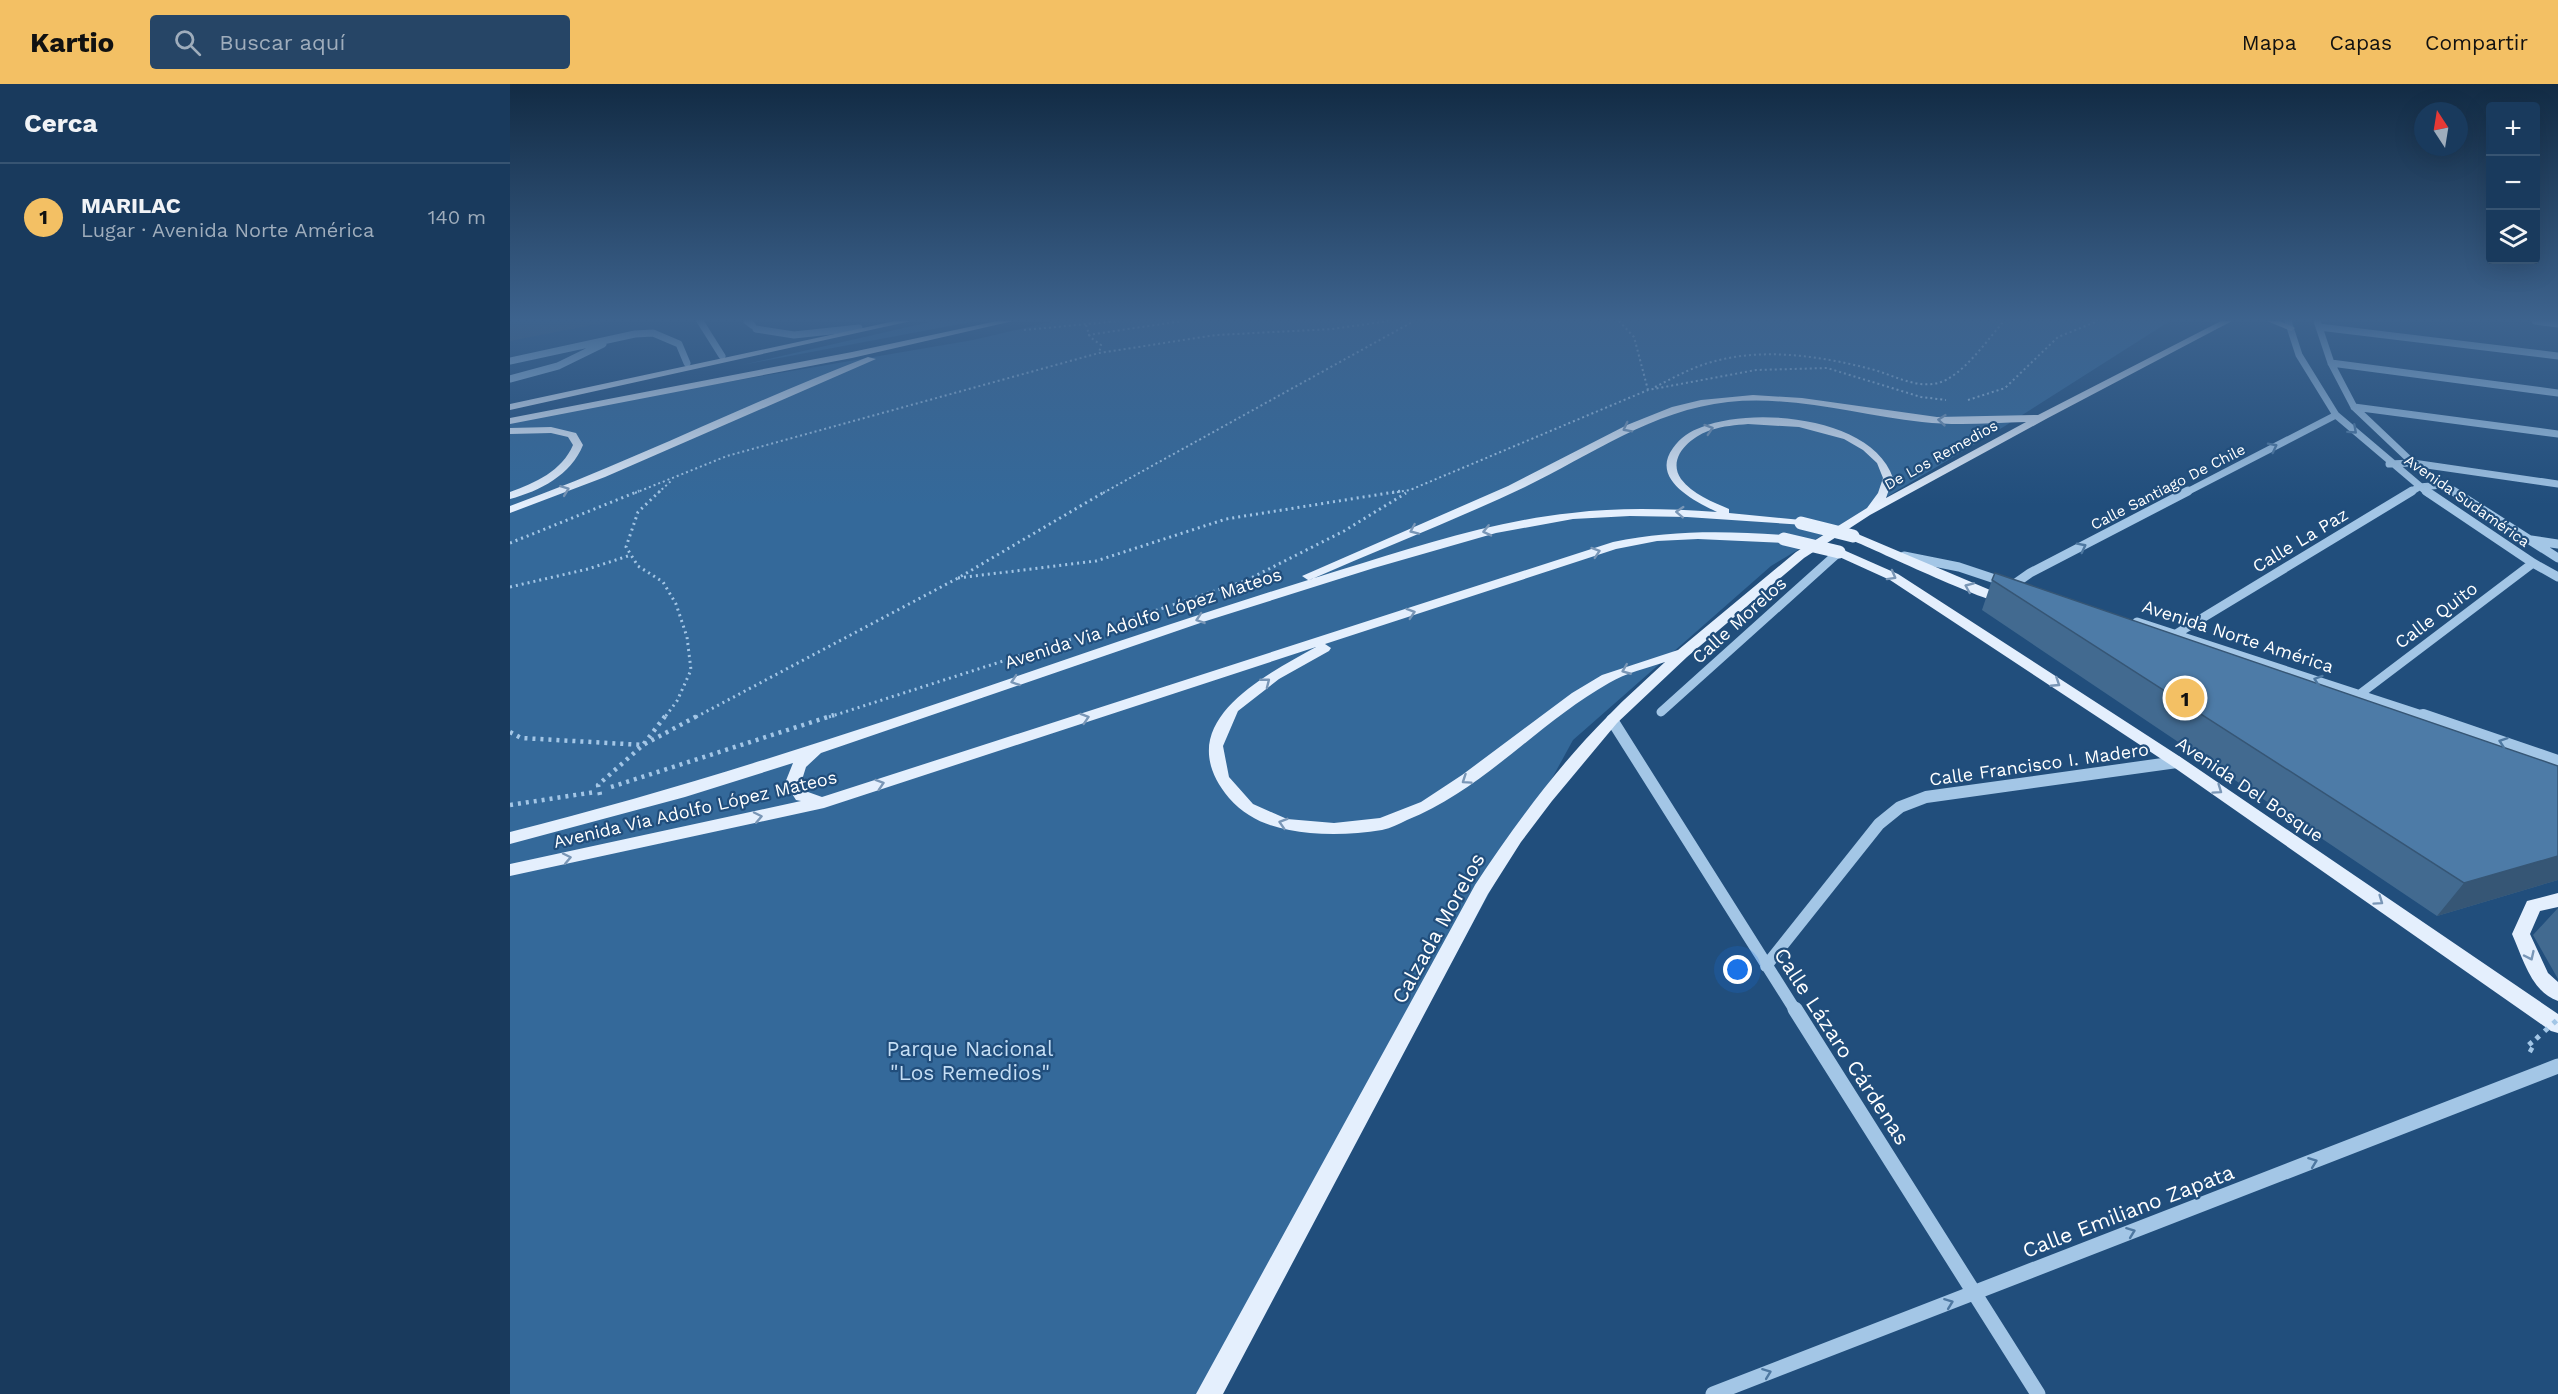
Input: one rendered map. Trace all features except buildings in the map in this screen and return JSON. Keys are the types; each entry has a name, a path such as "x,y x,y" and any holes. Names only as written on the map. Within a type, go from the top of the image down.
{"main road":[{"path":"510,398 590,382"},
{"path":"510,406 619,382"},
{"path":"510,415 682,382"},
{"path":"510,421 707,382"},
{"path":"510,510 589,480 811,382"},
{"name":"De Los Remedios","path":"1800,555 1866,513 2110,382"},
{"path":"1237,606 1541,475 1631,426 1668,410 1697,403 1731,399 1769,399 1956,422 2042,417"},
{"path":"1736,516 1706,503 1683,487 1671,470 1672,453 1685,439 1707,428 1736,422 1769,421 1803,424 1836,433 1862,445 1881,461 1888,478 1882,494 1866,513"},
{"path":"510,431 551,430 572,435 578,445 575,457 562,469 510,496"},
{"name":"Avenida Via Adolfo López Mateos","path":"510,838 610,814 819,748 1237,606 1467,536 1516,525 1621,512 1677,511 1801,523 1853,536 1904,555"},
{"name":"Avenida Via Adolfo López Mateos","path":"510,870 824,802 1613,546 1652,537 1693,534 1784,539"},
{"name":"Avenida Del Bosque","path":"1784,539 1839,552 1894,577 2177,762 2558,1025"},
{"name":"Calzada Morelos","path":"1209,1394 1481,890 1515,838 1546,797 1612,720 1682,654 1800,555"},
{"path":"1904,555 1942,576 2016,605"},
{"path":"1355,631 1274,676 1232,709 1215,746 1222,779 1247,808 1286,825 1334,829 1382,824 1427,806 1468,779 1577,696 1607,678 1638,666 1682,654"},
{"path":"819,748 799,765 793,783 801,796 824,802"},
{"path":"2558,900 2533,906 2521,934 2541,978 2558,993"}],"street":[{"name":"Avenida Sudamérica","path":"2315,382 2336,415 2390,464 2419,487 2558,578"},
{"name":"Avenida Sudamérica","path":"2341,382 2354,407 2413,463 2525,539 2558,558"},
{"path":"2476,382 2558,393"},
{"path":"2354,407 2558,434"},
{"name":"Calle Santiago De Chile","path":"2013,585 2030,573 2336,415"},
{"path":"2390,464 2413,463 2558,484"},
{"name":"Calle La Paz","path":"2176,634 2419,487 2443,485"},
{"path":"2525,539 2558,544"},
{"name":"Calle Morelos","path":"1661,712 1839,552"},
{"path":"1904,555 1959,567 2024,588"},
{"name":"Calle Quito","path":"2360,694 2533,563"},
{"name":"Avenida Norte América","path":"2122,617 2558,761"},
{"name":"Calle Lázaro Cárdenas","path":"1612,720 2038,1394"},
{"name":"Calle Francisco I. Madero","path":"1766,966 1879,824 1900,807 1926,797 2177,762"},
{"name":"Calle Emiliano Zapata","path":"1713,1394 2558,1066"}],"path":[{"path":"510,543 727,456 994,382"},
{"path":"510,732 521,738 643,745 958,578 1054,520 1303,382"},
{"path":"1646,382 1648,390"},
{"path":"1124,621 1245,581 1344,531 1410,490 1666,382"},
{"path":"1648,390 1690,382"},
{"path":"1873,382 1921,397 1950,401"},
{"path":"1913,382 1941,382"},
{"path":"1960,402 2005,388 2011,382"},
{"path":"610,814 598,791 598,785 643,745 678,701 691,670 687,637 676,604 663,582 638,566 626,547 638,512 671,481 670,478"},
{"path":"958,578 1096,561 1226,519 1410,490"},
{"path":"510,587 588,570 631,555"},
{"path":"510,805 598,791 1091,633"},
{"path":"2526,1047 2558,1019"}],"green space":[{"name":"Parque Nacional \"Los Remedios\"","path":"726,382 2074,382 1771,566 1573,740 1215,1394 510,1394 510,419"}],"place":[{"name":"MARILAC","path":"2185,698"}]}
